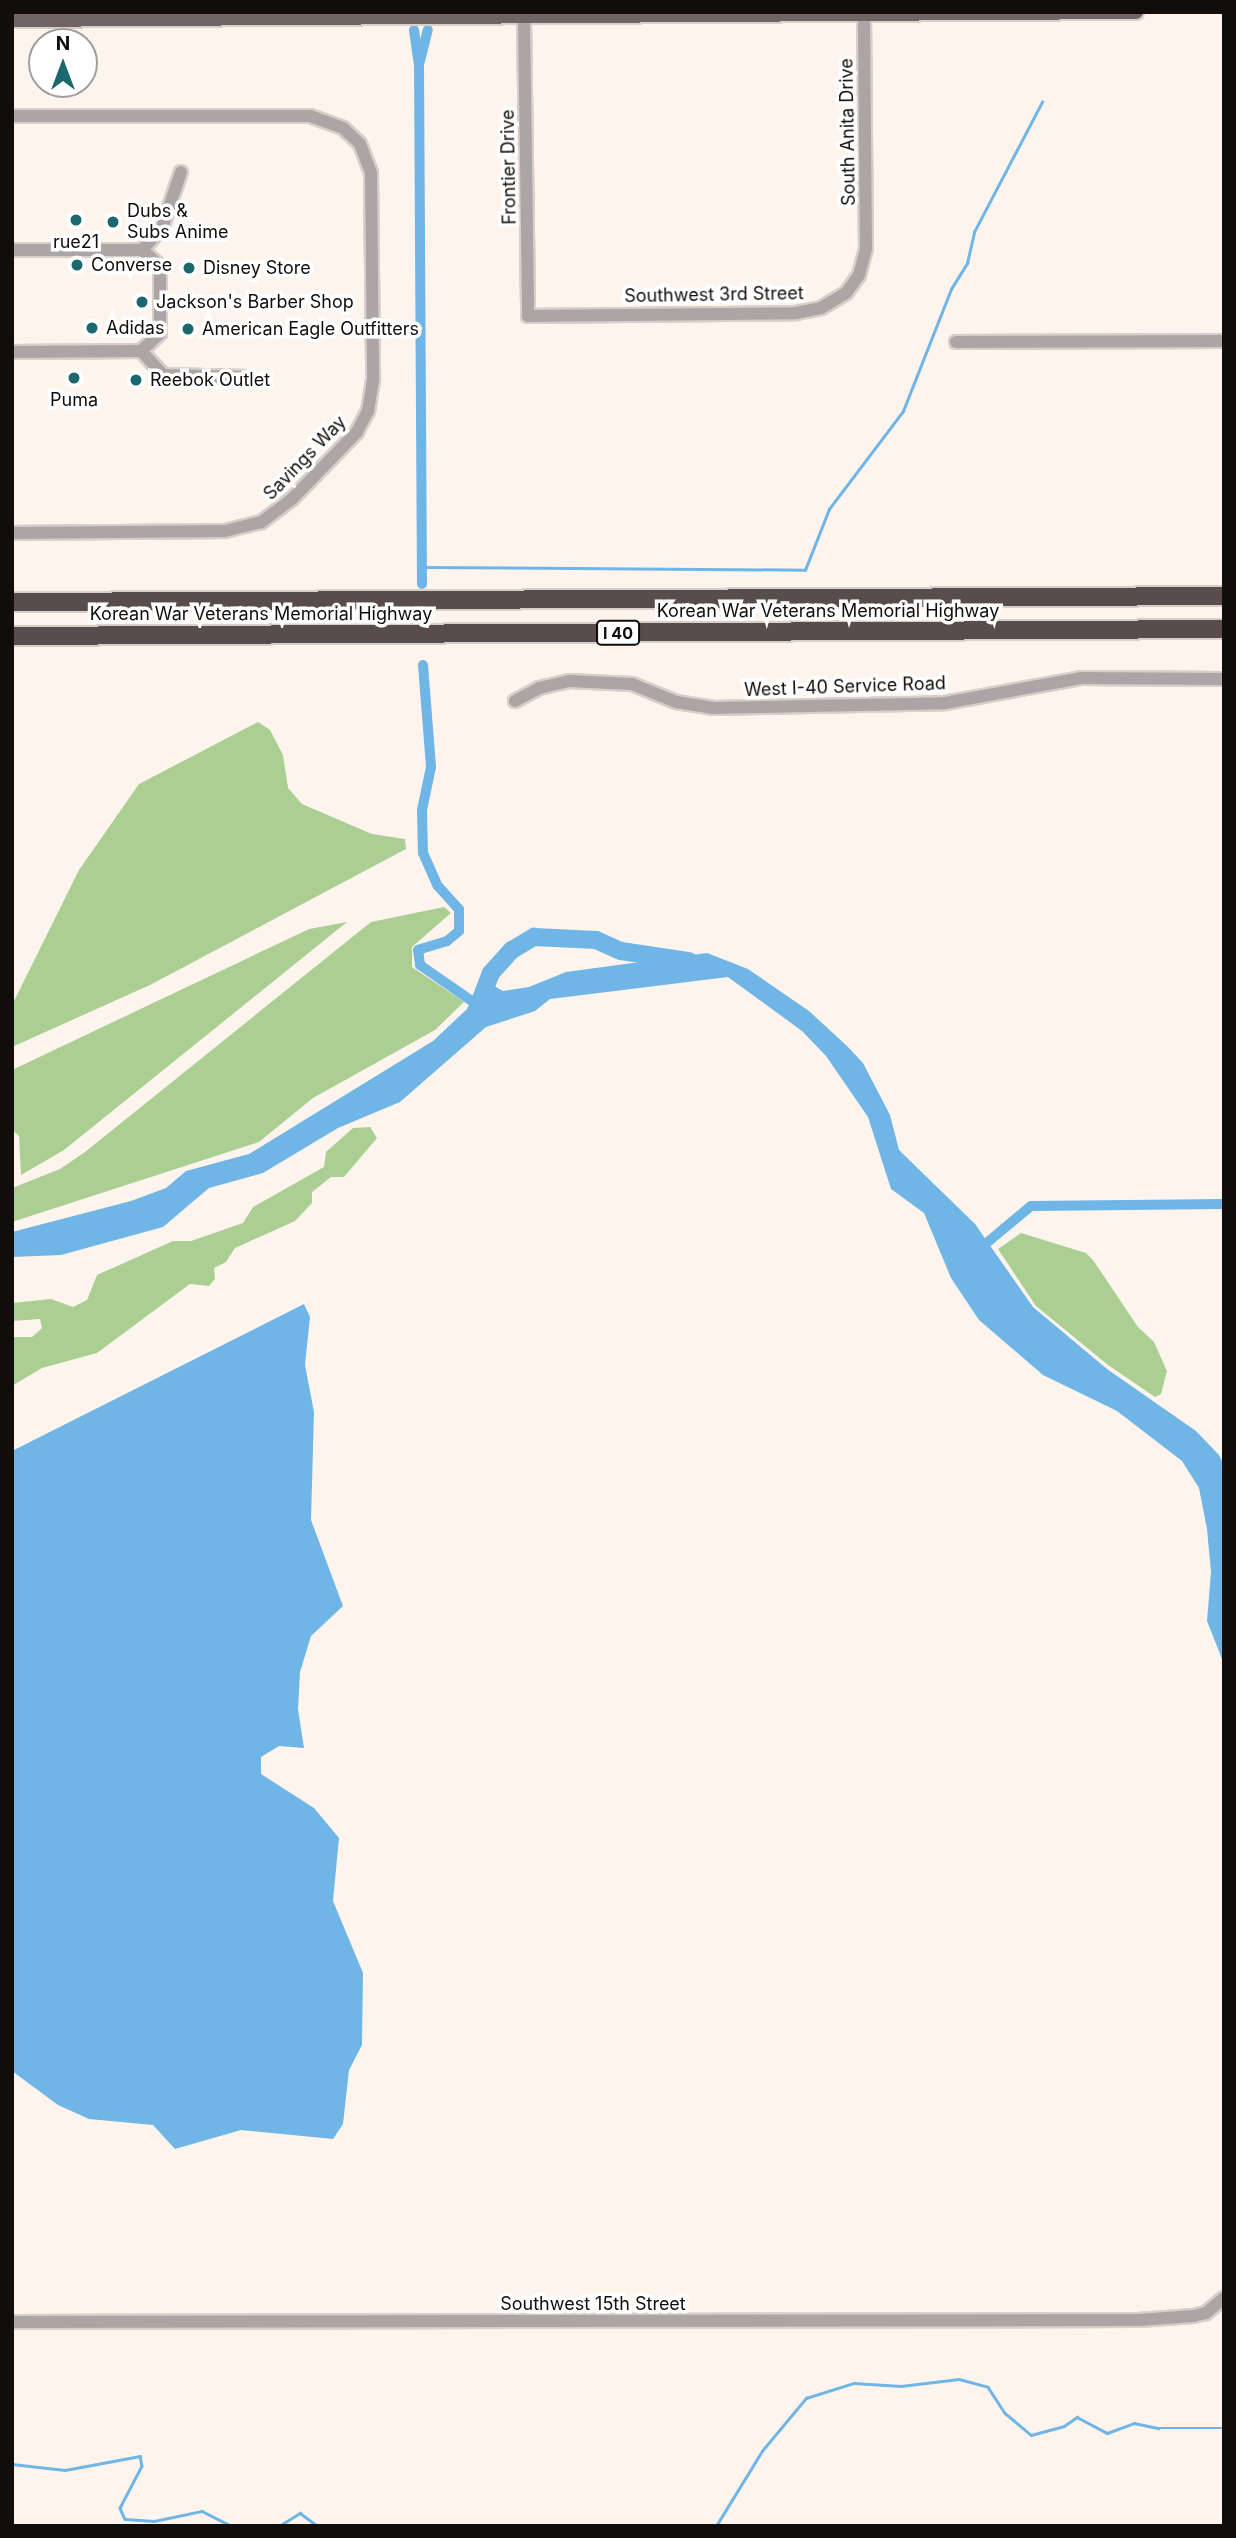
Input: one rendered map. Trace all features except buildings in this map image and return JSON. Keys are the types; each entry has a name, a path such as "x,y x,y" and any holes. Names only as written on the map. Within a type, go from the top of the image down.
{"highway":[{"name":"Korean War Veterans Memorial Highway","path":"12,602 1224,596"},
{"name":"Korean War Veterans Memorial Highway","path":"12,636 1224,629"}],"main road":[{"path":"12,20 1136,12"}],"street":[{"name":"South Anita Drive","path":"864,15 866,248"},
{"name":"Frontier Drive","path":"524,18 528,316"},
{"name":"Savings Way","path":"12,116 310,116 343,128 360,144 371,173 373,380 368,411 357,432 292,499 261,522 225,531 12,534"},
{"path":"142,250 162,228 181,172"},
{"name":"Southwest 3rd Street","path":"528,316 810,312 830,305 853,286 866,248"},
{"path":"12,250 142,250 160,266 160,333 141,351 12,352"},
{"path":"956,342 1224,341"},
{"path":"141,351 163,375 248,377"},
{"name":"West I-40 Service Road","path":"515,701 538,688 569,681 632,684 676,702 713,708 944,703 1081,678 1224,679"},
{"name":"Southwest 15th Street","path":"12,2322 1173,2319 1206,2313 1224,2298"}],"green space":[{"path":"258,722 270,730 283,755 288,788 302,804 372,834 405,839 406,849 150,985 12,1047 12,1005 79,870 139,784"},
{"path":"444,907 451,913 412,947 412,967 464,1002 435,1030 313,1098 259,1142 12,1222 12,1188 60,1169 85,1152 371,922"},
{"path":"347,922 64,1150 21,1175 19,1136 12,1130 12,1070 309,929"},
{"path":"370,1127 377,1138 344,1177 331,1177 312,1192 312,1203 295,1221 235,1248 226,1262 214,1268 215,1279 209,1286 190,1284 97,1353 42,1368 12,1386 12,1337 32,1337 42,1328 40,1319 12,1321 12,1303 51,1299 73,1307 87,1300 97,1275 173,1241 191,1241 243,1223 253,1207 324,1167 326,1152 353,1128"},
{"path":"1021,1233 1086,1253 1093,1260 1138,1327 1154,1342 1167,1371 1161,1394 1155,1397 1108,1365 1036,1306 998,1249"}],"water":[{"path":"707,953 748,969 809,1011 847,1046 863,1063 890,1115 899,1150 975,1224 1033,1307 1107,1369 1196,1431 1219,1455 1224,1465 1224,1664 1207,1621 1211,1572 1207,1529 1199,1488 1182,1461 1117,1411 1043,1375 979,1320 951,1278 924,1213 891,1189 868,1117 826,1056 802,1031 728,977 550,999 535,1011 486,1027 400,1102 338,1128 263,1173 209,1188 163,1227 61,1255 12,1257 12,1232 131,1201 166,1188 186,1171 249,1154 433,1041 467,1009 482,979 503,991 529,987 566,972"},
{"path":"304,1304 310,1317 305,1365 314,1412 311,1520 343,1606 311,1636 300,1672 298,1709 304,1748 279,1746 261,1757 261,1774 314,1808 339,1838 333,1901 363,1973 362,2045 349,2070 343,2124 333,2139 241,2130 175,2149 153,2125 89,2119 58,2105 12,2071 12,1451"}],"waterway":[{"path":"414,30 419,66 422,584"},
{"path":"420,61 428,30"},
{"path":"422,567 805,570 829,509 903,411 951,289 967,263 974,232 1042,102"},
{"path":"423,665 431,767 422,810 423,853 438,886 459,909 459,931 447,941 418,950 420,965 479,1006"},
{"path":"479,1004 491,973 512,950 534,937 596,940 621,951 689,961"},
{"path":"977,1251 1031,1206 1224,1204"},
{"path":"716,2526 762,2451 806,2398 854,2383 901,2386 959,2379 988,2387 1005,2413 1031,2435 1064,2426 1077,2417 1107,2433 1134,2423 1158,2428 1224,2428"},
{"path":"12,2464 65,2470 140,2456 142,2466 120,2508 125,2519 154,2521 202,2511 232,2526"},
{"path":"279,2526 300,2513 318,2526"}],"place":[{"name":"rue21","path":"76,220"},
{"name":"Dubs & Subs Anime","path":"113,222"},
{"name":"Converse","path":"77,265"},
{"name":"Disney Store","path":"189,268"},
{"name":"Jackson's Barber Shop","path":"142,302"},
{"name":"Adidas","path":"92,328"},
{"name":"American Eagle Outfitters","path":"188,329"},
{"name":"Puma","path":"74,378"},
{"name":"Reebok Outlet","path":"136,380"}]}
